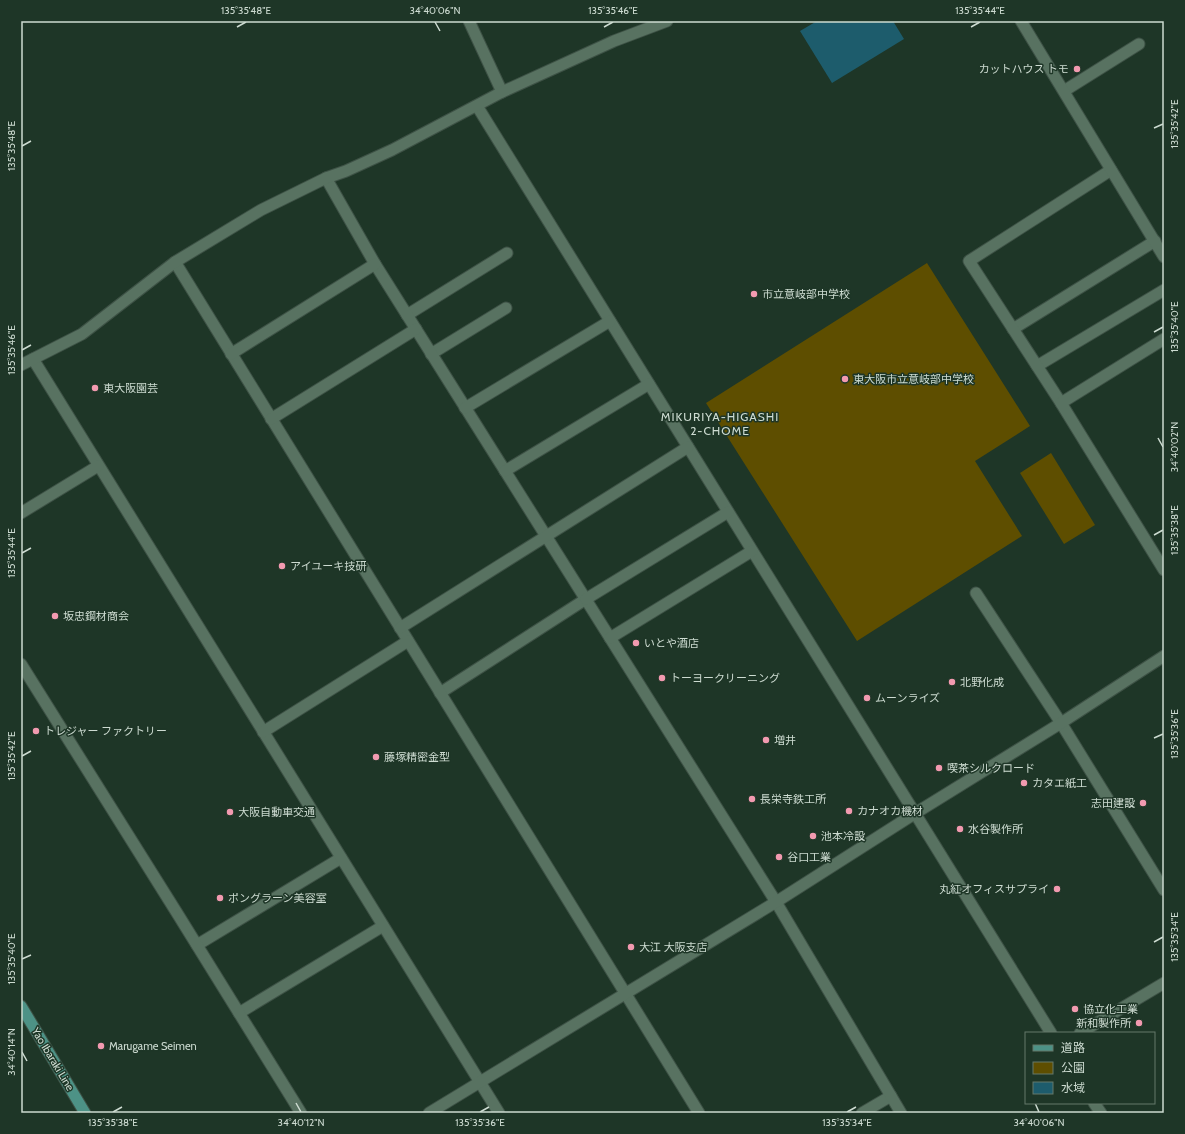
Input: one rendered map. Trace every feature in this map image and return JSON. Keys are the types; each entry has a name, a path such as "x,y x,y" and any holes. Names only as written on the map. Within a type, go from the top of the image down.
{"main road":[{"name":"Yao Ibaraki Line","path":"21,1006 86,1113"}],"street":[{"path":"469,21 502,92"},
{"path":"21,365 82,334 175,262 261,210 326,178 346,171 392,150 502,92 614,42 667,21"},
{"path":"1021,21 1164,257"},
{"path":"1064,92 1139,44"},
{"path":"477,106 1050,1032"},
{"path":"1112,170 969,260 1061,403 1164,570"},
{"path":"326,178 375,264 776,902 901,1113"},
{"path":"1013,329 1154,241"},
{"path":"407,315 507,253"},
{"path":"175,262 699,1113"},
{"path":"231,354 375,264"},
{"path":"1037,366 1164,290"},
{"path":"431,354 506,308"},
{"path":"466,408 610,321"},
{"path":"271,419 416,329"},
{"path":"1061,403 1164,339"},
{"path":"32,360 499,1113"},
{"path":"505,471 649,384"},
{"path":"400,628 688,447"},
{"path":"21,513 98,466"},
{"path":"440,693 586,599 728,512"},
{"path":"610,638 752,551"},
{"path":"976,593 1061,723 1164,890"},
{"path":"263,732 408,641"},
{"path":"429,1113 776,902 1061,723 1164,656"},
{"path":"21,664 300,1113"},
{"path":"197,945 341,858"},
{"path":"239,1013 383,926"},
{"path":"1082,1032 1164,983"},
{"path":"862,1113 891,1096"},
{"path":"1095,1104 1100,1113"}],"green space":[{"path":"927,263 1030,426 975,461 1022,536 857,641 706,403"},
{"path":"1051,453 1095,525 1064,544 1020,473"}],"water":[{"path":"817,21 893,21 904,39 832,83 800,31"}],"place":[{"name":"カットハウス トモ","path":"1077,69"},
{"name":"市立意岐部中学校","path":"754,294"},
{"name":"東大阪市立意岐部中学校","path":"845,379"},
{"name":"東大阪園芸","path":"95,388"},
{"name":"アイユーキ技研","path":"282,566"},
{"name":"坂忠鋼材商会","path":"55,616"},
{"name":"いとや酒店","path":"636,643"},
{"name":"トーヨークリーニング","path":"662,678"},
{"name":"北野化成","path":"952,682"},
{"name":"ムーンライズ","path":"867,698"},
{"name":"トレジャー ファクトリー","path":"36,731"},
{"name":"増井","path":"766,740"},
{"name":"藤塚精密金型","path":"376,757"},
{"name":"喫茶シルクロード","path":"939,768"},
{"name":"カタエ紙工","path":"1024,783"},
{"name":"長栄寺鉄工所","path":"752,799"},
{"name":"志田建設","path":"1143,803"},
{"name":"カナオカ機材","path":"849,811"},
{"name":"大阪自動車交通","path":"230,812"},
{"name":"水谷製作所","path":"960,829"},
{"name":"池本冷設","path":"813,836"},
{"name":"谷口工業","path":"779,857"},
{"name":"丸紅オフィスサプライ","path":"1057,889"},
{"name":"ポングラーン美容室","path":"220,898"},
{"name":"大江 大阪支店","path":"631,947"},
{"name":"協立化工業","path":"1075,1009"},
{"name":"新和製作所","path":"1139,1023"},
{"name":"Marugame Seimen","path":"101,1046"}],"district":[{"name":"MIKURIYA-HIGASHI 2-CHOME","path":"720,423"}]}
